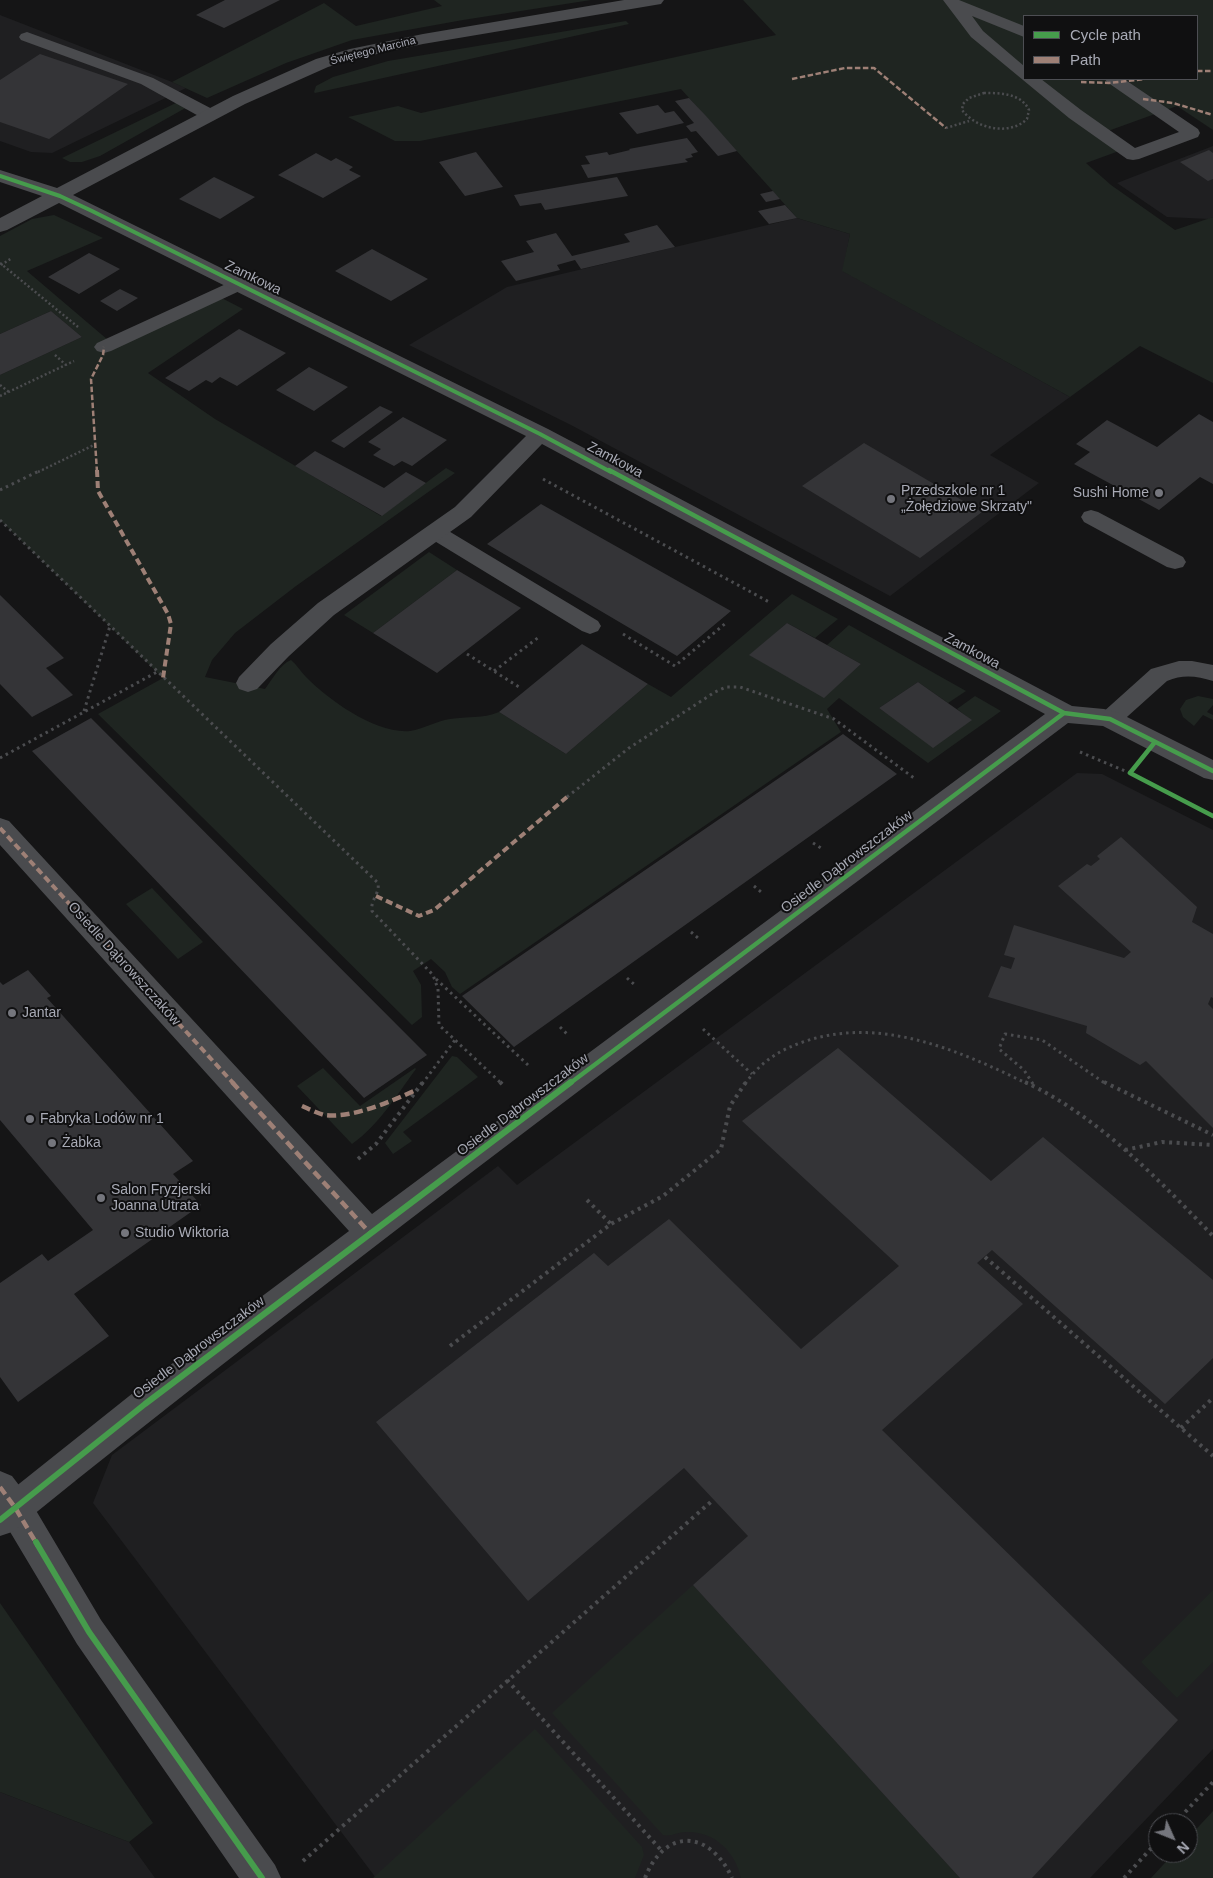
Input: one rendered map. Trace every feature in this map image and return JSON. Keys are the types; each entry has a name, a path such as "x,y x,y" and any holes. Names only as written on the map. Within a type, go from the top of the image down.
{"street":[{"name":"Świętego Marcina","path":"0,226 60,196 210,115 297,73 350,54 423,38 655,0"},
{"name":"Zamkowa","path":"0,176 60,196 540,434 1064,713 1072,716 1100,716 1110,719 1213,771"},
{"path":"248,683 280,650 326,609 463,512 540,434"},
{"name":"Osiedle Dąbrowszczaków","path":"5,1506 145,1404 1064,713"},
{"name":"Osiedle Dąbrowszczaków","path":"0,828 370,1233"},
{"path":"5,1506 89,1632 262,1878"}],"lane":[{"path":"953,2 1023,32"},
{"path":"953,2 977,34 1023,73"},
{"path":"27,38 147,81 210,115"},
{"path":"1032,80 1133,155 1192,133 1114,80"},
{"path":"104,347 239,284"},
{"path":"1091,517 1175,562"},
{"path":"435,532 590,626"},
{"path":"1110,719 1159,675 1184,668 1208,671"}],"path":[{"path":"946,128 969,120 990,128 1012,128 1028,119 1030,113 1029,107 1015,97 1005,94 984,93 967,99 963,104 964,115 969,120"},
{"path":"0,263 104,347 0,396"},
{"path":"55,355 66,365"},
{"path":"0,385 9,392"},
{"path":"0,490 96,444"},
{"path":"512,463 771,603"},
{"path":"0,520 378,883 380,888 371,904 372,911 435,979 532,1068"},
{"path":"621,633 675,666 727,622"},
{"path":"84,712 110,626"},
{"path":"494,671 545,632"},
{"path":"467,654 519,687"},
{"path":"0,758 157,672"},
{"path":"567,797 629,748 715,692 730,686 740,687 834,719 919,783"},
{"path":"435,979 438,989 439,1025 492,1074"},
{"path":"702,1028 752,1074"},
{"path":"450,1346 611,1224 663,1196 721,1149 730,1106 752,1074 765,1061 798,1042 827,1034 868,1031 948,1049 1033,1086 1070,1109 1124,1150 1160,1181 1213,1236"},
{"path":"1033,1086 1024,1070 999,1049 1005,1034 1042,1040 1105,1083 1213,1135"},
{"path":"358,1159 376,1144 455,1040"},
{"path":"1124,1150 1162,1142 1213,1145"},
{"path":"587,1200 611,1224"},
{"path":"985,1257 1213,1456"},
{"path":"1181,1428 1213,1398"},
{"path":"298,1865 713,1500"},
{"path":"507,1680 661,1850"},
{"path":"1184,1813 1213,1782"},
{"path":"645,1878 650,1862 661,1850 674,1842 688,1840 702,1843 716,1850 726,1862 732,1878"},
{"path":"1124,1878 1148,1853"}],"shaded area":[{"path":"434,0 591,0 352,40 286,63 207,98 172,82 324,3 356,26 442,6"},
{"path":"743,0 1213,0 1213,130 1177,106 1097,135 1119,151 1086,163 1111,185 1175,230 1213,217 1213,383 1140,346 1070,397 842,271 850,234 797,218 681,89 420,141 395,141 348,117 398,106 421,113 776,35"},
{"path":"0,15 186,88 52,153 31,152 0,141"},
{"path":"626,21 629,24 314,92 316,86 333,77 388,61"},
{"path":"180,101 189,106 100,156 82,162 70,162 62,158"},
{"path":"1213,146 1213,217 1209,219 1167,217 1117,183"},
{"path":"54,215 103,238 27,271 108,340 210,292 243,309 148,373 215,419 381,516 446,468 455,473 296,586 235,633 212,660 205,677 265,689 280,669 291,660 327,696 353,714 382,727 410,731 445,720 487,716 499,712 566,754 648,684 671,697 792,594 838,619 815,638 787,623 750,655 824,697 861,664 827,645 849,625 966,691 948,703 918,682 879,708 933,747 971,720 957,709 975,696 1001,711 928,763 839,698 827,709 841,732 460,994 452,987 445,972 431,959 413,971 421,985 422,1017 412,1025 98,714 163,678 0,520 0,375 82,337 51,311 0,334 0,236 32,219"},
{"path":"797,218 850,234 843,271 1070,397 990,455 1039,483 890,596 571,425 409,345 507,287"},
{"path":"429,552 457,570 373,633 344,615"},
{"path":"1198,696 1213,699 1213,705 1207,712 1213,715 1213,720 1203,715 1194,726 1183,717 1180,709 1186,700"},
{"path":"1077,773 1102,774 1213,830 1213,1749 1152,1813 1148,1813 1148,1817 1090,1878 376,1878 93,1503 112,1455 498,1166 517,1185"},
{"path":"152,888 203,942 178,959 126,904"},
{"path":"452,1056 457,1057 478,1077 403,1132 412,1141 393,1154 385,1143"},
{"path":"323,1068 360,1106 416,1069 379,1119 352,1144 297,1086"},
{"path":"693,1585 960,1878 741,1878 734,1859 722,1844 714,1839 696,1833 683,1832 663,1835 552,1713"},
{"path":"1213,1590 1213,1662 1177,1698 1141,1662"},
{"path":"0,1603 153,1823 129,1842 0,1792"},
{"path":"535,1729 642,1847 644,1855 635,1878 373,1878"},
{"path":"0,1792 129,1842 155,1878 0,1878"},
{"path":"1213,1811 1213,1878 1151,1878 1165,1863 1198,1863 1198,1827"}],"building":[{"path":"225,0 280,0 224,28 196,15"},
{"path":"40,54 128,84 49,139 0,122 0,80"},
{"path":"689,98 737,151 718,156 696,131 691,132 686,126 694,123 675,101"},
{"path":"658,105 665,113 674,111 684,123 637,134 619,113"},
{"path":"687,138 698,152 691,154 693,157 685,159 688,162 588,178 581,165 590,164 585,156 607,152 609,155 629,149"},
{"path":"1209,150 1213,153 1213,179 1208,181 1180,162"},
{"path":"476,152 503,187 465,196 439,162"},
{"path":"316,153 331,161 336,158 353,167 349,170 361,176 323,198 278,175"},
{"path":"214,177 255,197 220,219 179,199"},
{"path":"617,177 628,196 545,210 541,203 520,206 514,195"},
{"path":"773,191 780,199 766,202 760,194"},
{"path":"785,205 797,218 769,224 758,211"},
{"path":"657,225 675,247 581,269 575,260 557,265 560,270 516,281 501,261 534,252 526,241 556,233 572,256 630,242 624,234"},
{"path":"372,249 428,279 391,301 335,271"},
{"path":"89,253 120,269 79,294 48,277"},
{"path":"120,289 138,298 117,311 100,301"},
{"path":"51,311 82,337 0,375 0,334"},
{"path":"239,329 286,353 237,386 220,377 212,383 206,380 189,391 165,378"},
{"path":"309,367 348,387 314,411 276,390"},
{"path":"380,406 393,412 344,448 331,441"},
{"path":"1199,414 1213,422 1213,484 1200,477 1159,510 1074,464 1090,452 1076,444 1107,420 1157,447"},
{"path":"403,417 447,440 412,466 402,461 394,466 373,455 381,449 368,442"},
{"name":"Przedszkole nr 1 „Żołędziowe Skrzaty\"","path":"864,443 982,512 920,558 802,486"},
{"path":"315,451 384,488 406,472 426,483 382,516 295,466"},
{"path":"541,504 731,611 677,656 487,544"},
{"path":"457,570 521,608 437,673 373,633"},
{"path":"0,595 64,658 46,668 73,695 32,717 0,684"},
{"path":"787,623 861,664 824,698 749,655"},
{"path":"582,644 648,684 566,754 499,712"},
{"path":"918,682 972,720 933,748 879,708"},
{"path":"91,718 427,1055 364,1098 32,751"},
{"path":"843,734 897,774 514,1047 462,996"},
{"path":"1121,837 1197,907 1192,922 1213,934 1213,998 1211,997 1208,1004 1213,1009 1213,1128 1146,1061 1140,1065 1086,1033 1087,1026 988,997 1001,966 1011,969 1015,958 1004,955 1014,925 1124,958 1131,952 1058,886 1087,864 1091,866 1100,859 1097,856"},
{"path":"28,970 51,996 47,998 193,1161 173,1174 201,1205 74,1294 109,1336 18,1402 0,1377 0,1283 42,1254 48,1261 93,1230 0,1120 0,982 3,985"},
{"path":"838,1048 991,1181 1043,1137 1213,1280 1213,1358 1165,1404 992,1250 977,1263 1023,1304 882,1430 1178,1720 1032,1878 960,1878 693,1585 748,1536 684,1468 528,1601 376,1422 594,1253 608,1266 669,1219 801,1349 899,1266 742,1121"}],"marked path":[{"path":"792,79 845,68 874,68 946,128"},
{"path":"1198,71 1213,71"},
{"path":"1081,82 1109,83 1136,80"},
{"path":"1143,99 1173,103 1213,115"},
{"path":"104,347 103,355 91,379 98,491 168,614 171,624 163,678"},
{"path":"376,896 419,916 434,910 567,797"},
{"path":"0,828 370,1233"},
{"path":"302,1106 325,1115 346,1114 396,1099 416,1090"},
{"path":"0,1487 16,1509 38,1546"}],"cycle path":[{"path":"0,176 60,196 92,211 540,434 1064,713 1075,716 1110,719 1213,771"},
{"path":"0,1520 145,1404 370,1233 1064,713"},
{"path":"1155,742 1130,773 1213,816"},
{"path":"36,1542 89,1632 262,1878"}],"place":[{"name":"Sushi Home","path":"1159,493"},
{"name":"Przedszkole nr 1 „Żołędziowe Skrzaty\"","path":"891,499"},
{"name":"Jantar","path":"12,1013"},
{"name":"Fabryka Lodów nr 1","path":"30,1119"},
{"name":"Żabka","path":"52,1143"},
{"name":"Salon Fryzjerski Joanna Utrata","path":"101,1198"},
{"name":"Studio Wiktoria","path":"125,1233"}]}
